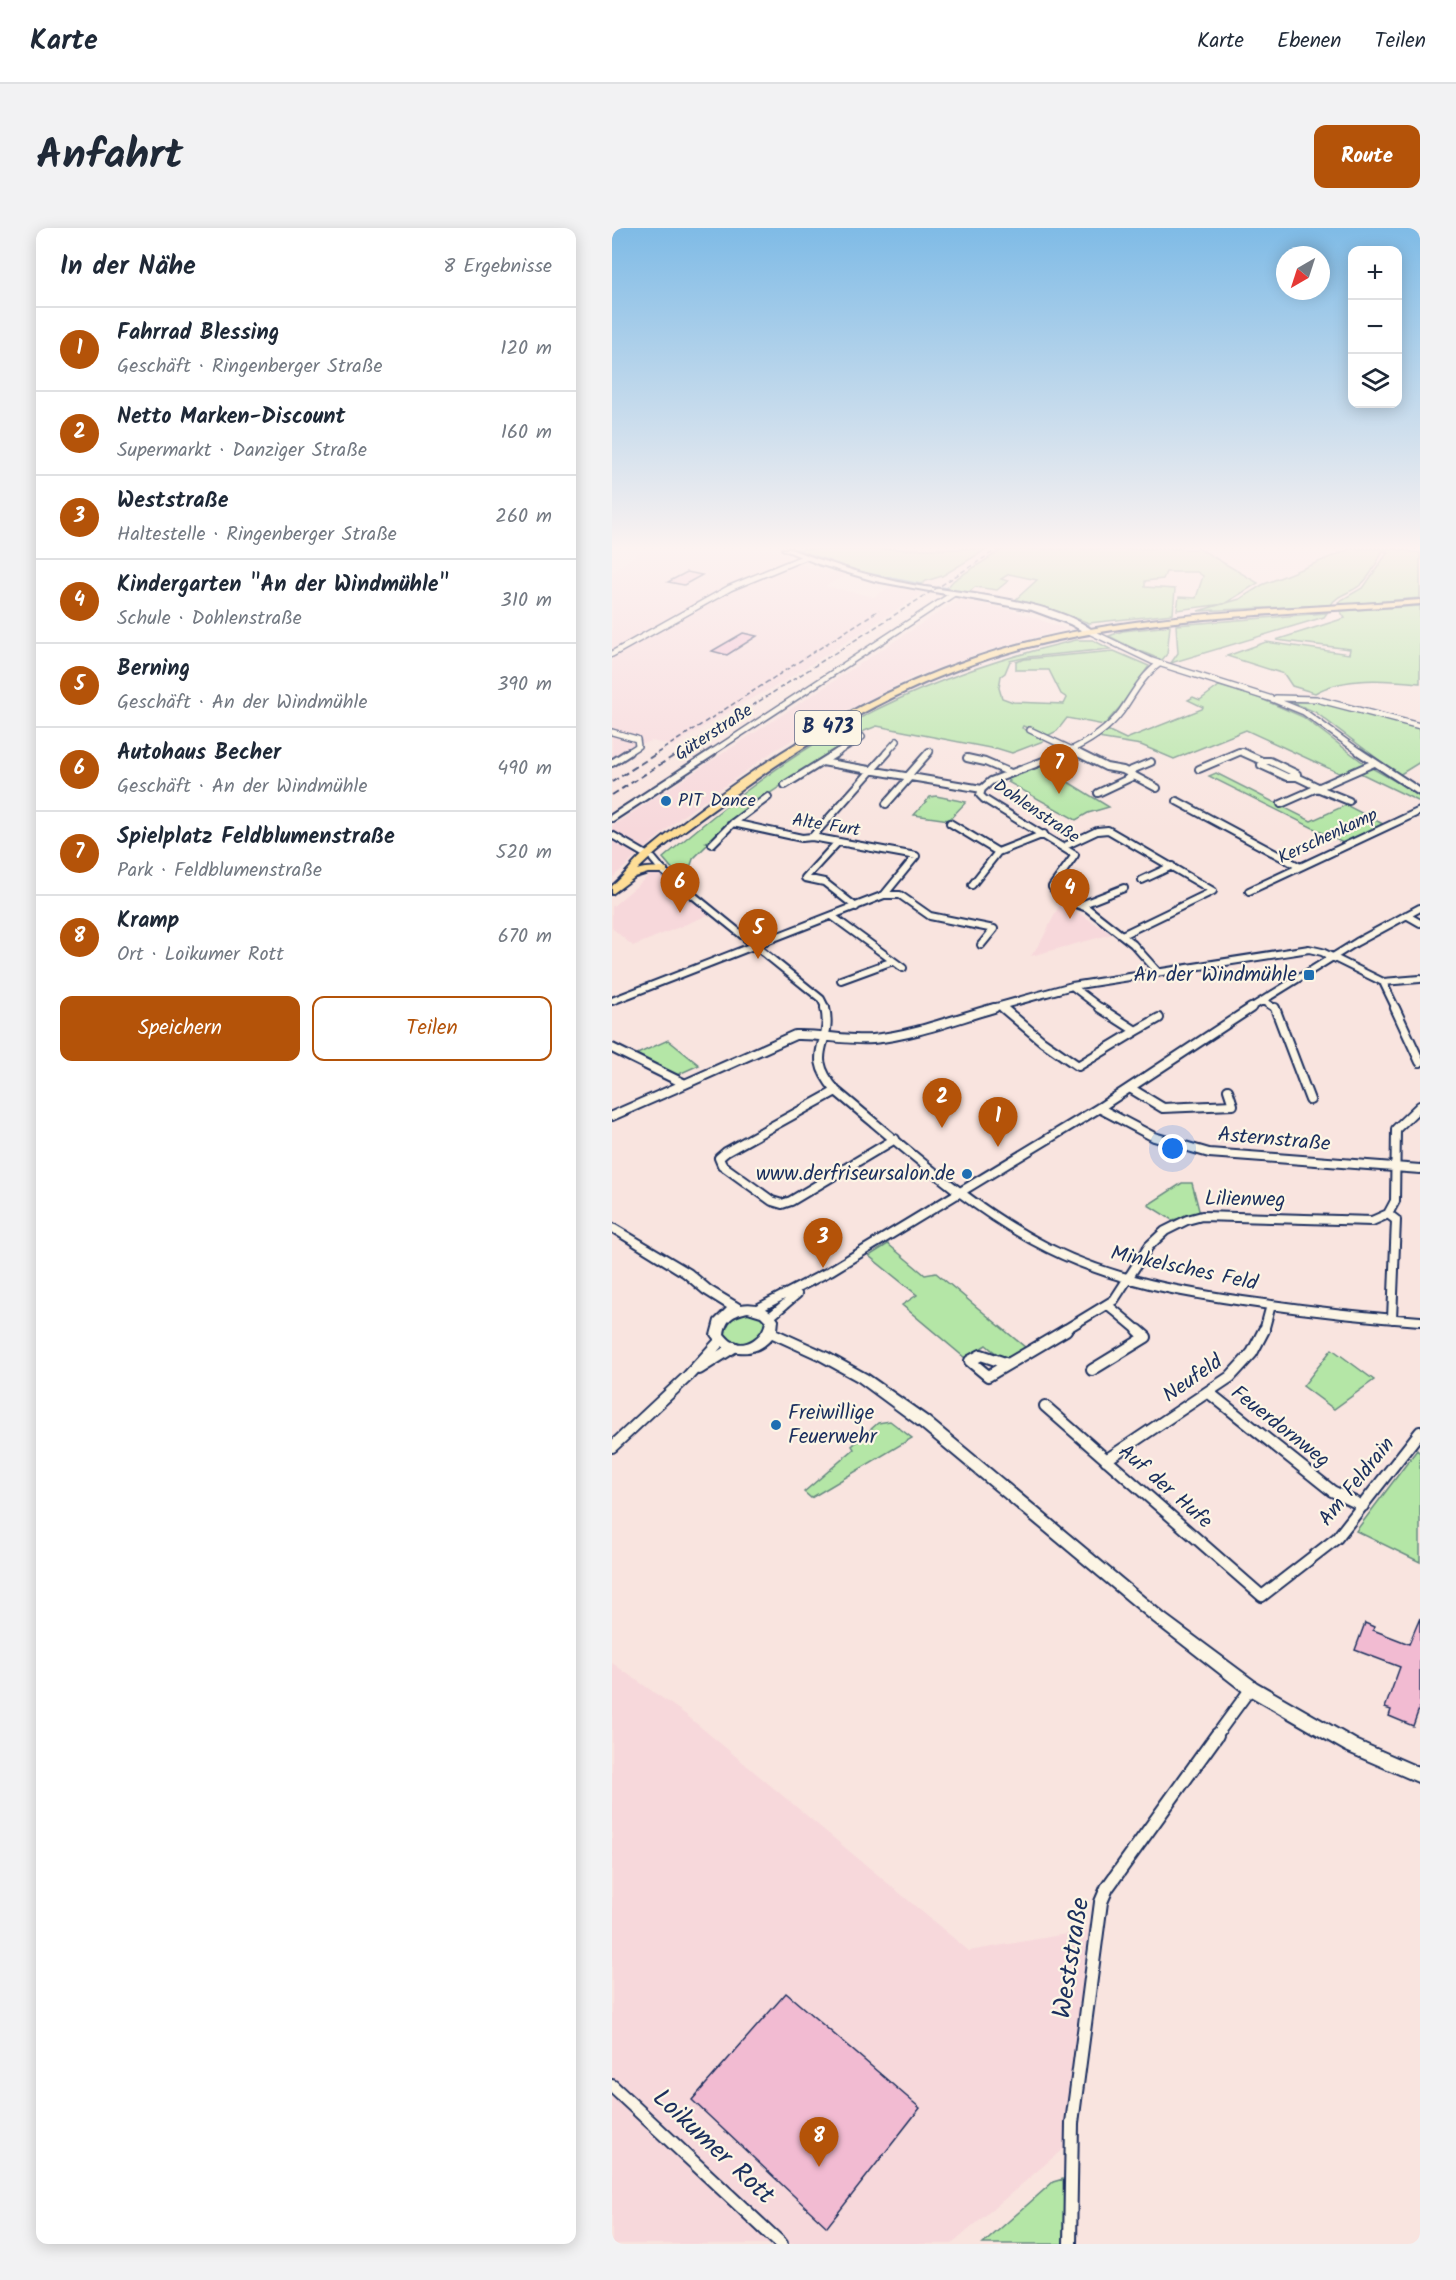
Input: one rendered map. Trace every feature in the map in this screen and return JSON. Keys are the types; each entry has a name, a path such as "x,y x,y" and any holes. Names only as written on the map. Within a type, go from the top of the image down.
{"main road":[{"name":"B 473","path":"622,882 628,872 650,857 680,831 768,765 813,736 912,685 993,656 1038,643"},
{"name":"B 473","path":"635,874 650,857"},
{"name":"B 473","path":"612,891 622,882 644,870 663,871"},
{"path":"612,1227 687,1273 707,1290 738,1309"},
{"path":"707,1290 723,1317"},
{"path":"738,1309 757,1309 770,1317 773,1325 766,1339 751,1347 734,1347 721,1340 717,1329 723,1317 738,1309"},
{"path":"771,1333 823,1356 863,1378 924,1422 1159,1618 1251,1688 1352,1746 1420,1776"}],"street":[{"path":"612,654 632,643"},
{"name":"Güterstraße","path":"612,818 878,643"},
{"path":"1111,643 1159,664 1272,699 1315,719 1374,763 1420,792"},
{"path":"822,762 982,789 991,781 1073,750 1093,738 1114,720 1142,680 1159,664"},
{"path":"1272,699 1316,699 1420,726"},
{"path":"1030,730 1064,748 1073,750 1106,767 1127,772 1157,788"},
{"path":"612,732 637,739 638,746 612,763"},
{"path":"785,785 862,737"},
{"path":"812,837 897,741"},
{"path":"886,804 930,751"},
{"path":"1199,769 1241,751 1262,761 1270,761 1297,774 1297,777 1317,788 1349,801"},
{"path":"967,758 985,762 1011,773"},
{"path":"1127,772 1151,762"},
{"path":"1281,804 1374,763"},
{"path":"1098,793 1134,776"},
{"name":"Dohlenstraße","path":"982,789 980,795 984,799 1075,855 1052,887 1054,894 1071,905 1082,905 1145,953 1158,972"},
{"name":"Alte Furt","path":"712,844 733,823 768,797"},
{"path":"1177,801 1300,867"},
{"name":"Kerschenkamp","path":"1250,891 1420,811"},
{"name":"Alte Furt","path":"733,823 802,838 812,837 916,856 884,895"},
{"path":"950,823 998,852"},
{"path":"1063,847 1097,831 1108,830 1213,891 1122,935"},
{"path":"972,885 998,852 1044,834"},
{"path":"612,835 650,857 663,871 821,999 828,1016 828,1025 823,1035"},
{"path":"838,842 805,878 824,882 856,907"},
{"path":"1142,880 1172,866"},
{"path":"1082,905 1124,888"},
{"path":"612,1001 884,895 900,895 930,916 994,930 981,945"},
{"path":"757,1309 813,1281 961,1192 1099,1108 1333,957 1420,908"},
{"path":"1406,915 1420,923"},
{"path":"832,916 903,968"},
{"path":"612,1116 781,1040 805,1034 870,1039 894,1036 1071,986 1304,949 1316,950 1333,957 1383,982 1420,979"},
{"path":"841,980 893,961"},
{"path":"1383,982 1420,1062"},
{"path":"1071,986 1136,1031"},
{"path":"1263,1001 1275,1007 1310,1100"},
{"path":"1001,1006 1042,1041 1078,1066 1159,1018"},
{"name":"Minkelsches Feld","path":"823,1035 819,1064 826,1080 836,1091 961,1192 1011,1226 1062,1255 1128,1280 1194,1294 1420,1321"},
{"path":"612,1048 685,1084"},
{"path":"1130,1088 1163,1108 1233,1105 1228,1090"},
{"path":"836,1091 726,1152 719,1158 722,1165 772,1201 782,1204 791,1201 895,1139"},
{"path":"1392,1319 1396,1220 1388,1214 1395,1201 1396,1129 1420,1106"},
{"name":"Asternstraße","path":"1099,1108 1154,1137 1209,1153 1420,1169"},
{"name":"Lilienweg","path":"1008,1364 1118,1298 1152,1243 1166,1228 1181,1220 1202,1216 1372,1221 1388,1214"},
{"path":"770,1317 813,1281"},
{"path":"1092,1370 1146,1337 1108,1305"},
{"name":"Neufeld","path":"1106,1460 1243,1366 1259,1346 1268,1325 1271,1305"},
{"path":"612,1448 688,1376 721,1340"},
{"path":"688,1376 734,1347"},
{"name":"Feuerdornweg","path":"1208,1392 1332,1491 1363,1506"},
{"name":"Auf der Hufe","path":"1045,1406 1262,1596"},
{"name":"Am Feldrain","path":"1262,1596 1337,1538 1420,1432"},
{"name":"Weststraße","path":"1070,2244 1072,2123 1101,1902 1107,1888 1251,1688"},
{"name":"Loikumer Rott","path":"612,2086 781,2244"}],"shaded area":[{"path":"612,643 844,643 775,687 744,702 673,746 652,741 631,747 612,758"},
{"path":"892,643 1014,643 913,677 820,724 775,750 680,818 612,878 612,826"},
{"path":"653,872 666,878 711,914 633,946 612,928 612,907"},
{"path":"1061,902 1112,934 1031,956 1043,938"},
{"path":"612,1663 685,1714 969,1951 1089,1930 1063,2149 952,2244 612,2244"}],"green space":[{"path":"1064,643 1099,643 1110,649 1028,657 1010,661 1005,673 1001,676 999,688 1002,698 1013,702 1064,704 1067,698 1061,694 1049,670 1016,670 1016,662 1025,659 1114,651 1149,666 1120,707 1104,725 1067,718 1057,731 1047,736 1023,726 1022,728 1046,740 1012,753 877,726 854,735 852,739 728,821 713,839 706,842 709,843 693,859 691,865 675,872 663,858 765,777 860,718 950,678"},
{"path":"1123,643 1168,643 1167,654 1162,660"},
{"path":"1177,643 1237,643 1171,663 1178,653"},
{"path":"1263,643 1349,654 1350,649 1301,643 1420,643 1420,683 1366,680 1339,684 1315,693 1292,686 1284,674 1227,656"},
{"path":"1219,686 1257,697 1303,717 1365,764 1341,774 1246,730 1174,759 1141,745 1098,738 1107,730 1126,739 1202,709 1203,707 1188,700 1193,697 1200,700"},
{"path":"1287,700 1317,700 1420,727 1420,762 1399,775 1315,712"},
{"path":"1042,766 1109,807 1088,813 1076,820 1008,782 1010,781 1007,779"},
{"path":"1370,767 1420,795 1420,802 1358,772"},
{"path":"1216,773 1311,821 1346,805 1385,825 1343,843 1209,776"},
{"path":"936,796 966,802 949,820 914,815 930,797"},
{"path":"668,1040 699,1065 677,1075 635,1055"},
{"path":"1182,1183 1192,1183 1200,1214 1172,1220 1148,1205"},
{"path":"888,1244 925,1275 936,1273 1026,1348 1005,1357 986,1345 965,1358 902,1305 917,1295 869,1256"},
{"path":"745,1312 760,1315 767,1324 756,1341 740,1343 724,1337 723,1326 729,1318"},
{"path":"1332,1349 1374,1380 1334,1409 1303,1386"},
{"path":"890,1421 912,1438 811,1498 804,1492 854,1449 852,1446 878,1423"},
{"path":"1417,1450 1420,1453 1420,1562 1356,1531"},
{"path":"1063,2179 1065,2244 983,2244 1053,2182"}],"building":[{"path":"726,643 746,643 727,655 712,651"},
{"path":"1420,1618 1420,1706 1413,1726 1389,1716 1391,1710 1385,1708 1400,1667 1355,1650 1365,1623 1374,1627 1373,1630 1409,1644"},
{"path":"786,1993 920,2108 827,2227 692,2100"}],"railway":[{"path":"657,753 828,643"},
{"path":"678,753 850,643"},
{"path":"612,782 659,752"},
{"path":"612,795 680,752"}],"place":[{"name":"Spielplatz Feldblumenstraße","path":"1059,794"},
{"name":"PIT Dance","path":"666,801"},
{"name":"Autohaus Becher","path":"680,913"},
{"name":"Kindergarten \"An der Windmühle\"","path":"1070,919"},
{"name":"Berning","path":"758,959"},
{"name":"An der Windmühle","path":"1309,975"},
{"name":"Netto Marken-Discount","path":"942,1128"},
{"name":"Fahrrad Blessing","path":"998,1147"},
{"name":"www.derfriseursalon.de","path":"967,1174"},
{"name":"Weststraße","path":"823,1268"},
{"name":"Freiwillige Feuerwehr","path":"776,1425"},
{"name":"Kramp","path":"819,2167"}]}
